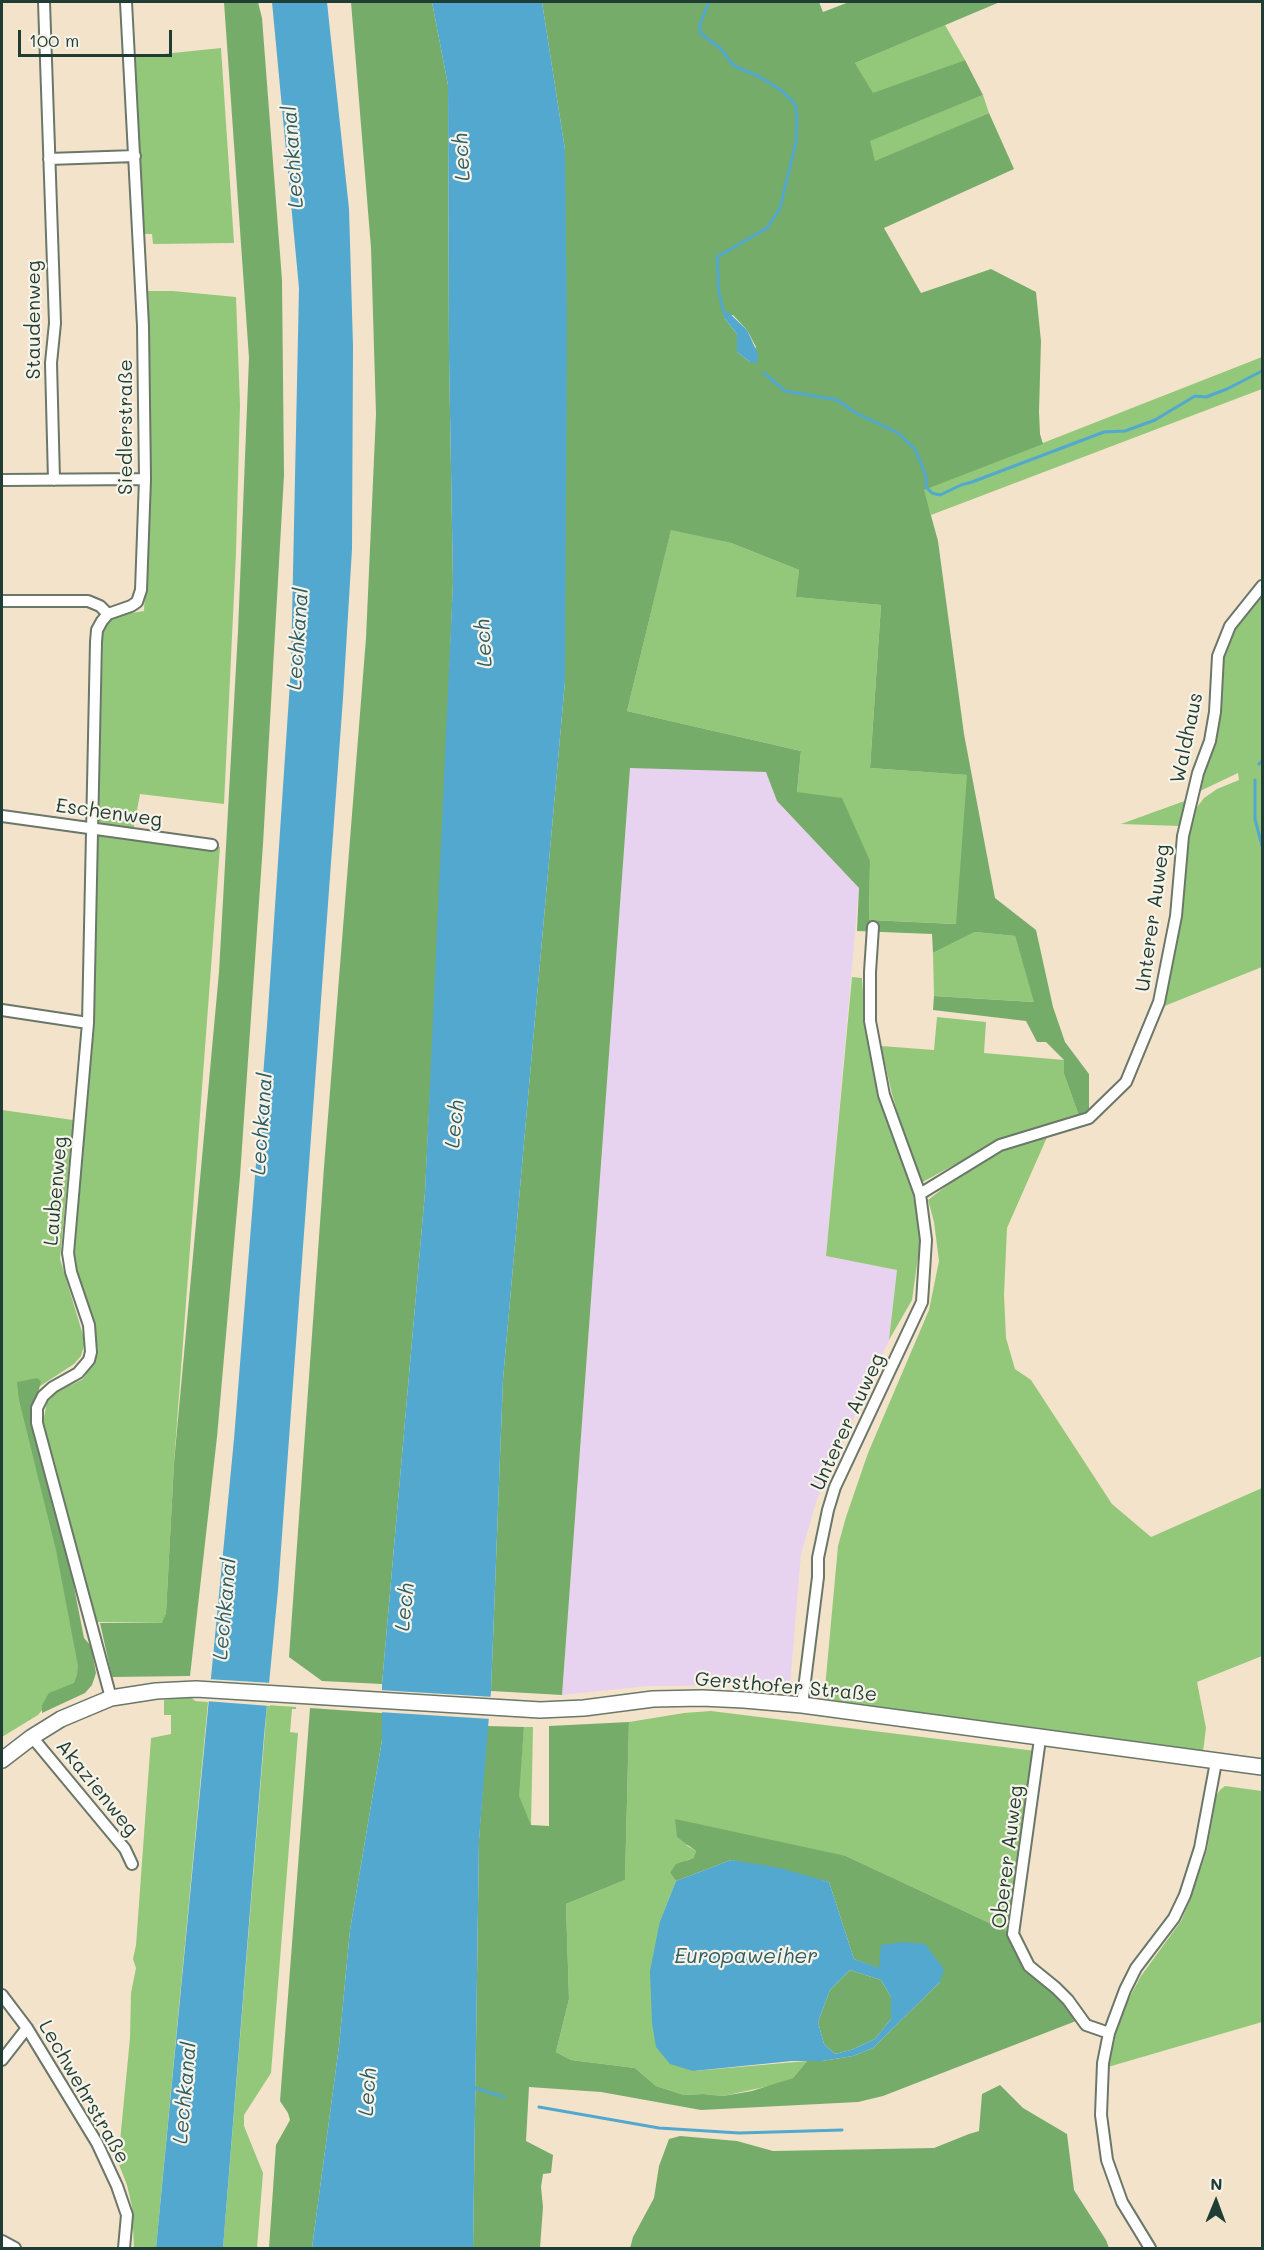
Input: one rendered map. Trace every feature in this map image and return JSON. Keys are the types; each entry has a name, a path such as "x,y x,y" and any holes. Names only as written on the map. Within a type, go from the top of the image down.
{"main road":[{"name":"Gersthofer Straße","path":"2,1760 32,1737 62,1719 111,1698 156,1691 196,1689 524,1709 573,1709 653,1699 702,1698 802,1705 1040,1739 1263,1767"}],"street":[{"name":"Staudenweg","path":"44,2 55,323 51,363 54,480"},
{"name":"Siedlerstraße","path":"108,614 131,606 140,597 145,480 141,261 126,2"},
{"path":"49,159 135,156"},
{"path":"2,480 145,480"},
{"name":"Waldhaus","path":"1191,805 1198,773 1210,741 1217,686 1218,656 1230,626 1263,586"},
{"path":"2,601 88,601 100,606 108,614 97,630 96,642 93,829"},
{"name":"Unterer Auweg","path":"920,1194 1000,1145 1089,1118 1126,1082 1159,1002 1176,916 1183,836 1191,805"},
{"name":"Eschenweg","path":"2,816 212,844"},
{"name":"Laubenweg","path":"93,829 88,1023 68,1252 71,1272 89,1325 92,1352 89,1360 78,1373 53,1387 43,1396 38,1408 37,1423 111,1698"},
{"name":"Unterer Auweg","path":"802,1705 818,1577 818,1558 828,1510 836,1487 922,1302 927,1240 920,1194 884,1095 870,1021 873,927"},
{"path":"2,1010 88,1023"},
{"name":"Akazienweg","path":"32,1737 124,1848 132,1864"},
{"name":"Oberer Auweg","path":"1040,1739 1013,1934 1029,1966 1056,1988 1086,2025 1109,2033"},
{"path":"1150,2248 1122,2202 1107,2160 1101,2115 1103,2063 1109,2033 1125,1990 1137,1968 1174,1918 1185,1895 1200,1848 1216,1762"},
{"name":"Lechwehrstraße","path":"2,1995 27,2028 97,2144 117,2186 127,2215 124,2248"},
{"path":"2,2060 27,2028"},
{"path":"2,2241 15,2248"}],"shaded area":[{"path":"630,767 766,772 777,801 859,888 826,1256 897,1270 889,1340 817,1499 801,1554 790,1685 647,1686 562,1695"}],"green space":[{"path":"224,2 258,2 262,18 282,280 284,475 263,844 240,1176 217,1437 190,1676 112,1677 100,1623 162,1623 166,1613 174,1463 219,972 238,631 249,358"},
{"path":"351,2 432,2 448,85 453,582 442,855 425,1192 382,1684 322,1681 289,1657 324,1167 366,638 376,414 371,248"},
{"path":"542,2 819,2 823,12 849,2 1000,2 855,63 873,93 965,60 983,95 870,141 875,161 989,113 1014,169 884,228 921,293 991,269 1036,292 1041,341 1039,412 1043,444 924,490 938,541 964,734 995,898 1036,930 1053,1007 1065,1042 1089,1074 1089,1113 1079,1116 1064,1074 1064,1060 1046,1042 1037,1042 1026,1021 933,1010 934,996 1034,1002 1015,936 975,932 933,953 932,934 857,931 859,888 777,801 766,772 630,768 562,1695 491,1691 503,1379 565,681 565,150","holes":["733,315 747,330 756,347 750,362 737,352 737,334 725,319","671,530 731,543 799,570 796,597 881,605 870,768 967,775 956,924 869,920 870,861 842,798 797,792 801,751 627,711"]},
{"path":"945,25 965,60 873,94 855,63"},
{"path":"221,48 234,243 153,244 152,234 145,234 134,57"},
{"path":"983,95 989,113 875,162 869,141"},
{"path":"148,291 236,297 240,405 236,553 224,804 140,794 132,837 220,847 174,1463 166,1613 163,1623 97,1622 70,1533 43,1422 47,1402 57,1392 83,1379 96,1358 98,1349 73,1262 72,1243 91,1059 103,633 108,622 119,615 144,611 151,464"},
{"path":"1262,357 1262,389 931,515 923,490"},
{"path":"671,529 731,543 799,570 797,597 881,605 870,768 968,775 957,924 869,920 870,861 797,792 801,751 627,711"},
{"path":"1262,591 1262,967 1162,1007 1186,836 1194,811 1204,798 1217,789 1239,780 1238,773 1198,792 1222,655 1234,626"},
{"path":"1190,799 1180,826 1121,824"},
{"path":"975,932 1015,936 1035,1002 934,996 933,953"},
{"path":"852,977 862,978 865,1021 879,1093 911,1184 921,1236 912,1300 889,1340 897,1270 826,1256"},
{"path":"937,1017 986,1022 984,1053 1064,1060 1064,1074 1079,1116 998,1141 919,1184 892,1094 881,1046 934,1050"},
{"path":"2,1110 73,1120 60,1259 84,1345 81,1356 74,1364 28,1394 87,1664 77,1686 54,1696 38,1715 2,1737"},
{"path":"1048,1135 1007,1228 1004,1295 1006,1338 1015,1369 1031,1380 1112,1504 1151,1537 1262,1488 1262,1656 1197,1682 1206,1728 1203,1752 824,1699 838,1546 868,1453 929,1310 939,1261 934,1222 928,1200 963,1173 1002,1151"},
{"path":"37,1378 41,1381 37,1398 84,1638 91,1646 96,1673 92,1685 85,1693 42,1713 42,1705 49,1693 74,1683 78,1666 56,1550 19,1400 17,1382"},
{"path":"190,1696 195,1701 208,1702 156,2248 134,2248 132,2207 118,2162 130,2038 131,1993 136,1968 133,1959 136,1945 151,1738 171,1734 171,1715 164,1715 164,1700"},
{"path":"267,1705 296,1707 292,1709 290,1732 298,1733 271,2073 244,2115 244,2126 263,2173 257,2248 223,2248"},
{"path":"310,1708 382,1713 382,1740 350,1930 339,2046 312,2248 269,2248 276,2145 290,2120 280,2101"},
{"path":"711,1711 1036,1751 1011,1933 846,1856 686,1845 696,1851 695,1858 687,1860 670,1873 676,1881 660,1921 693,2071 807,2061 793,2078 774,2085 723,2096 684,2095 656,2086 635,2068 571,2060 556,2052 569,1999 566,1904 625,1880 629,1722"},
{"path":"629,1722 625,1880 566,1904 569,1999 556,2052 571,2060 635,2068 656,2086 684,2095 723,2096 752,2091 793,2078 807,2061 853,2056 873,2048 940,1982 880,1969 854,1959 829,1882 731,1860 676,1881 670,1873 676,1864 694,1858 696,1851 677,1837 675,1819 846,1856 1011,1933 1012,1940 1067,2005 1076,2021 883,2096 858,2102 701,2110 601,2092 529,2087 526,2141 553,2155 551,2173 543,2174 541,2187 543,2207 540,2248 473,2248 479,1840 487,1726 524,1727 519,1796 531,1825 549,1826 549,1726"},
{"path":"524,1727 533,1727 531,1826 518,1796"},
{"path":"1225,1786 1262,1791 1262,2022 1108,2067 1120,2015 1141,1976 1181,1921 1190,1900 1207,1850 1216,1796"},
{"path":"850,1970 881,1980 891,1997 891,2019 875,2039 851,2050 835,2054 824,2044 818,2022 830,1990"},
{"path":"1000,2085 1023,2108 1067,2134 1074,2190 1109,2248 630,2248 633,2237 654,2198 659,2166 669,2139 680,2136 737,2141 773,2151 934,2148 979,2131 982,2094"}],"water":[{"name":"Lechkanal","path":"272,2 327,2 349,209 353,346 352,549 278,1590 223,2248 156,2248 234,1439 267,1026 291,667 299,288"},
{"name":"Lech","path":"432,2 542,2 565,150 567,326 565,681 503,1379 491,1691 479,1840 473,2248 312,2248 339,2046 350,1930 382,1740 382,1684 425,1192 453,582 448,85"},
{"path":"728,312 747,330 758,354 758,361 755,363 737,352 737,334 725,319 724,313"},
{"name":"Europaweiher","path":"731,1860 780,1868 829,1882 854,1959 879,1968 881,1945 904,1942 925,1944 944,1969 940,1982 873,2048 853,2056 822,2061 792,2061 693,2071 670,2064 656,2047 652,2023 650,1971 660,1921 676,1881","holes":["850,1970 881,1980 891,1997 891,2019 875,2039 851,2050 835,2054 824,2044 818,2022 830,1990"]}],"pier":[{"path":"207,1679 272,1683 270,1706 205,1701"},
{"path":"379,1690 494,1697 491,1719 379,1712"}],"waterway":[{"path":"709,2 700,24 700,33 720,48 734,66 758,76 781,90 795,104 797,119 796,142 780,208 767,228 717,257 719,293 724,313 727,316"},
{"path":"764,373 785,391 837,400 856,413 898,433 915,449 926,476 926,487 932,493 940,495 961,485 1104,432 1125,431 1155,420 1195,396 1206,397 1262,371"},
{"path":"1259,764 1262,761"},
{"path":"1255,780 1255,819 1262,846"},
{"path":"475,2088 504,2097"},
{"path":"539,2107 659,2128 739,2133 842,2130"}]}
